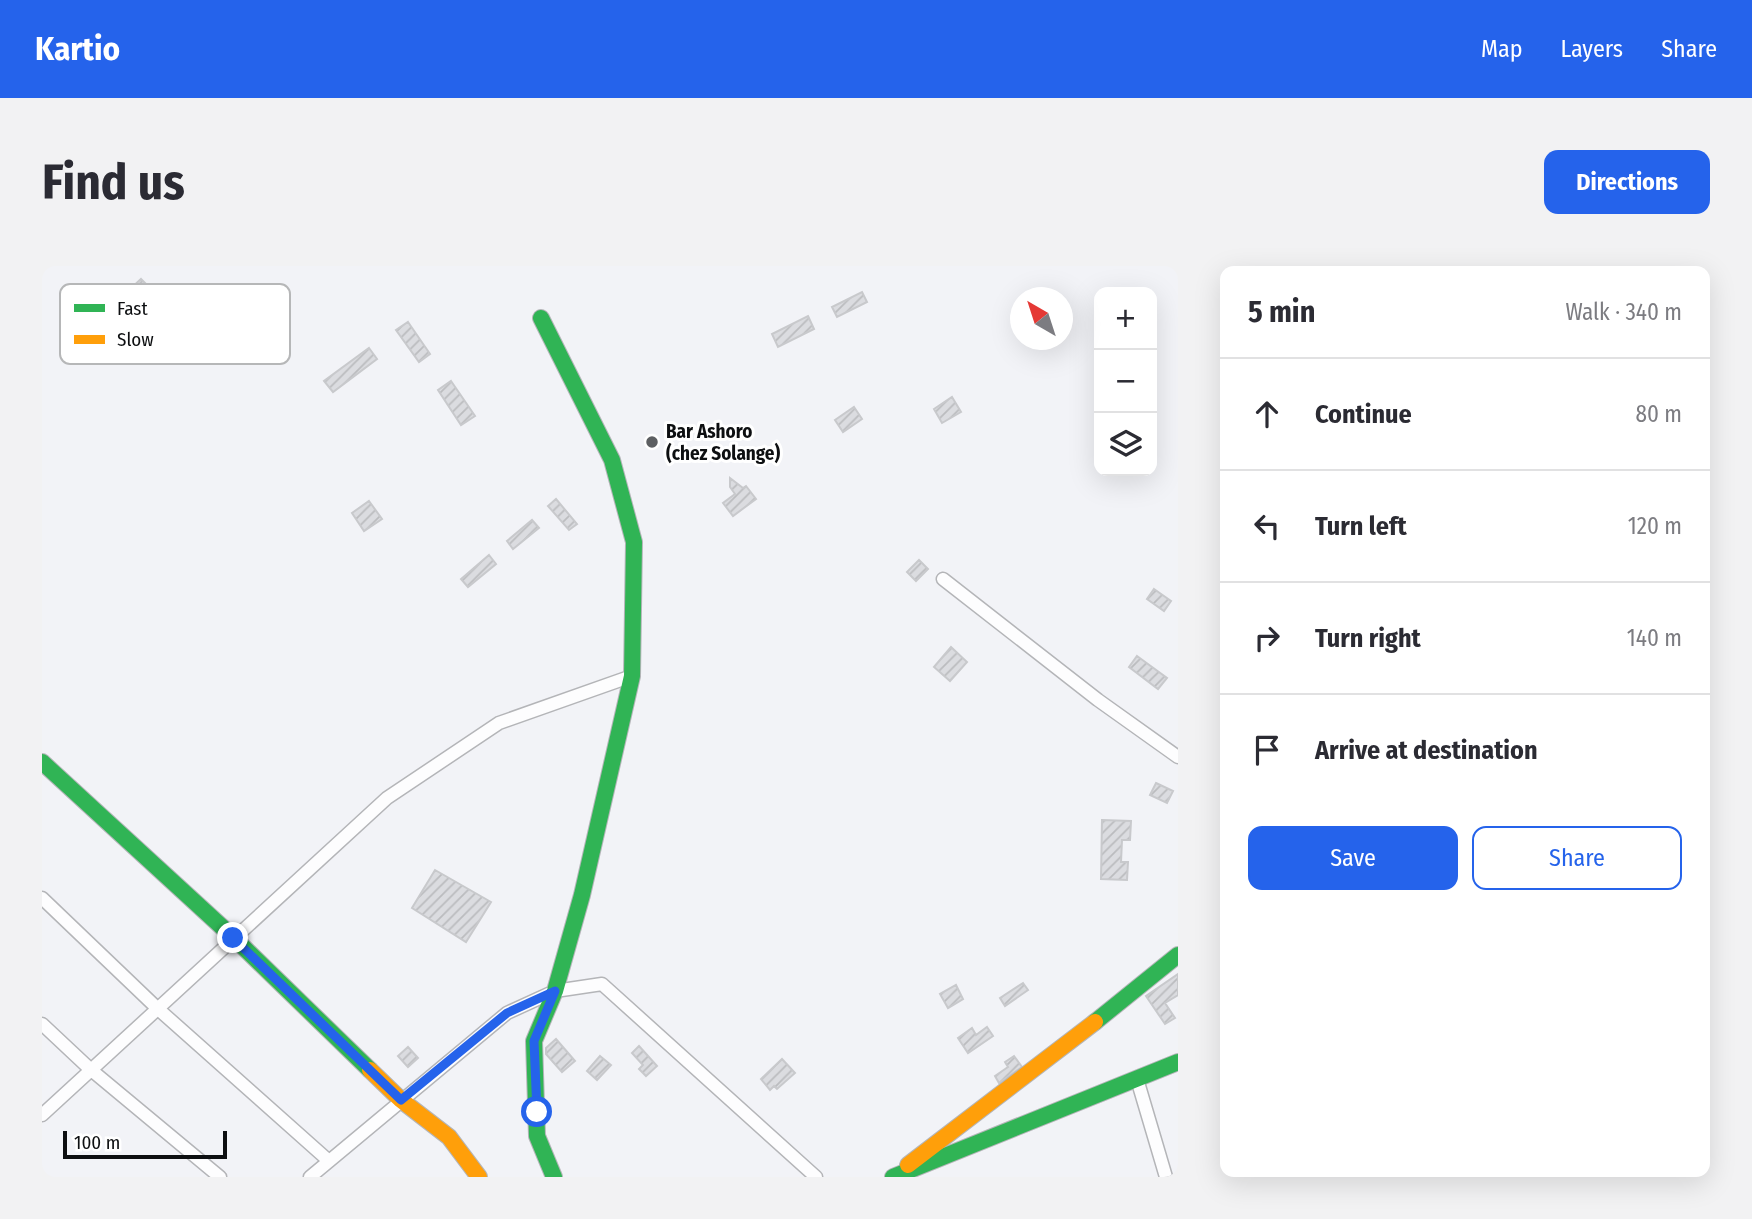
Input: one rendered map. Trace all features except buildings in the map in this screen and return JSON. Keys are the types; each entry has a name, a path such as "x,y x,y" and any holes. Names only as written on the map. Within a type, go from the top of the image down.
{"main road":[{"path":"541,318 612,460 634,542 632,676 582,895 555,991 534,1041 537,1136 554,1177"},
{"path":"42,762 233,938 401,1100 449,1137 479,1177"},
{"path":"892,1177 1040,1067 1178,955"},
{"path":"892,1177 1178,1062"}],"street":[{"path":"943,579 1098,700 1178,757"},
{"path":"42,1115 387,798 499,723 632,676"},
{"path":"42,898 157,1008 329,1161"},
{"path":"310,1177 507,1013 555,991 602,984 816,1177"},
{"path":"42,1024 90,1069 220,1177"},
{"path":"1137,1079 1166,1177"}],"traffic: fast":[{"path":"541,318 612,460 634,542 632,676 582,895 555,991 534,1041 537,1136 554,1177"},
{"path":"42,762 234,938 370,1070"},
{"path":"1095,1022 1178,955"},
{"path":"893,1177 1178,1062"}],"traffic: slow":[{"path":"908,1165 1095,1022"},
{"path":"370,1070 401,1100 449,1137 479,1177"}],"place":[{"name":"Bar Ashoro (chez Solange)","path":"652,442"}],"route":[{"path":"233,938 401,1100 507,1013 555,991 534,1041 537,1112"}]}
